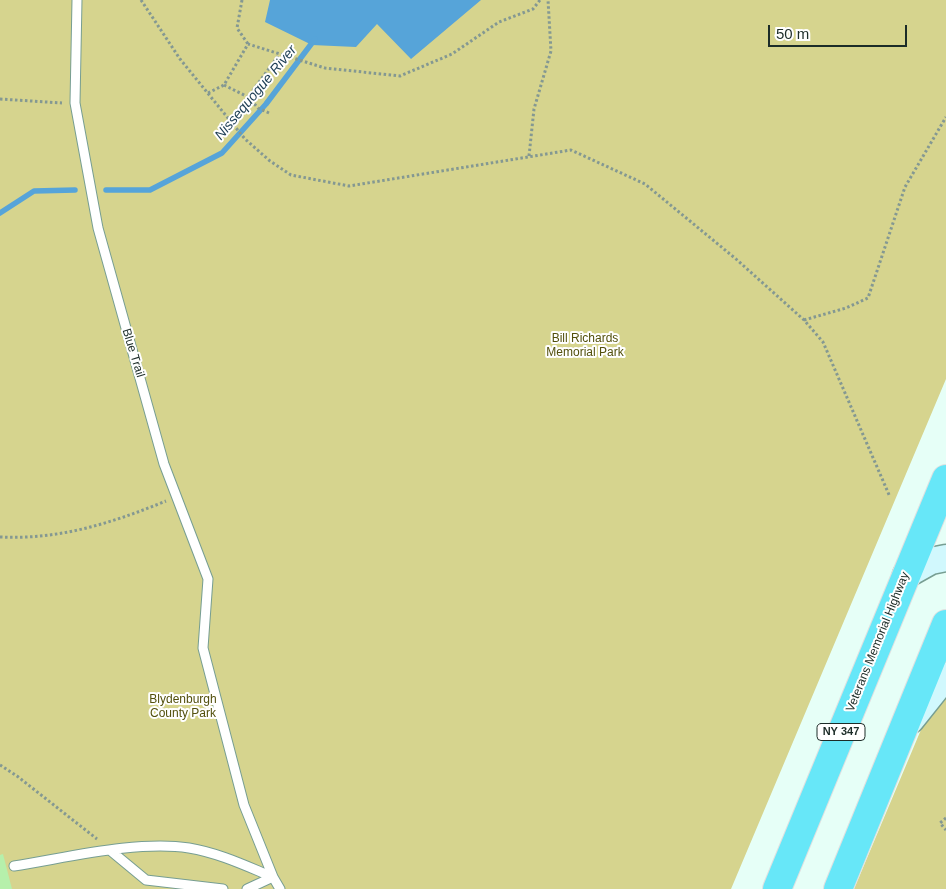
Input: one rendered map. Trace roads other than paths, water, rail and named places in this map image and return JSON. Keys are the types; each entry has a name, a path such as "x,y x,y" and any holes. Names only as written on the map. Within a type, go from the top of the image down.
{"highway":[{"name":"Veterans Memorial Highway","path":"777,889 946,479"},
{"path":"838,889 946,624"}],"street":[{"path":"906,575 931,561 946,558"},
{"path":"902,733 946,676"}],"lane":[{"path":"77,0 75,103 98,228 164,464 208,578 203,648 244,805 273,877 280,889"},
{"path":"14,866 111,850 149,847 189,848 225,858 273,877"},
{"path":"111,850 146,880 223,889"},
{"path":"247,889 273,877"}],"water":[{"path":"270,0 481,0 411,59 377,24 356,47 312,45 265,22"}],"waterway":[{"name":"Nissequogue River","path":"106,190 150,190 222,153 266,104 315,39"},
{"name":"Nissequogue River","path":"0,213 34,191 75,190"}],"park label":[{"name":"Bill Richards Memorial Park","path":"585,346"},
{"name":"Blydenburgh County Park","path":"183,707"}]}
